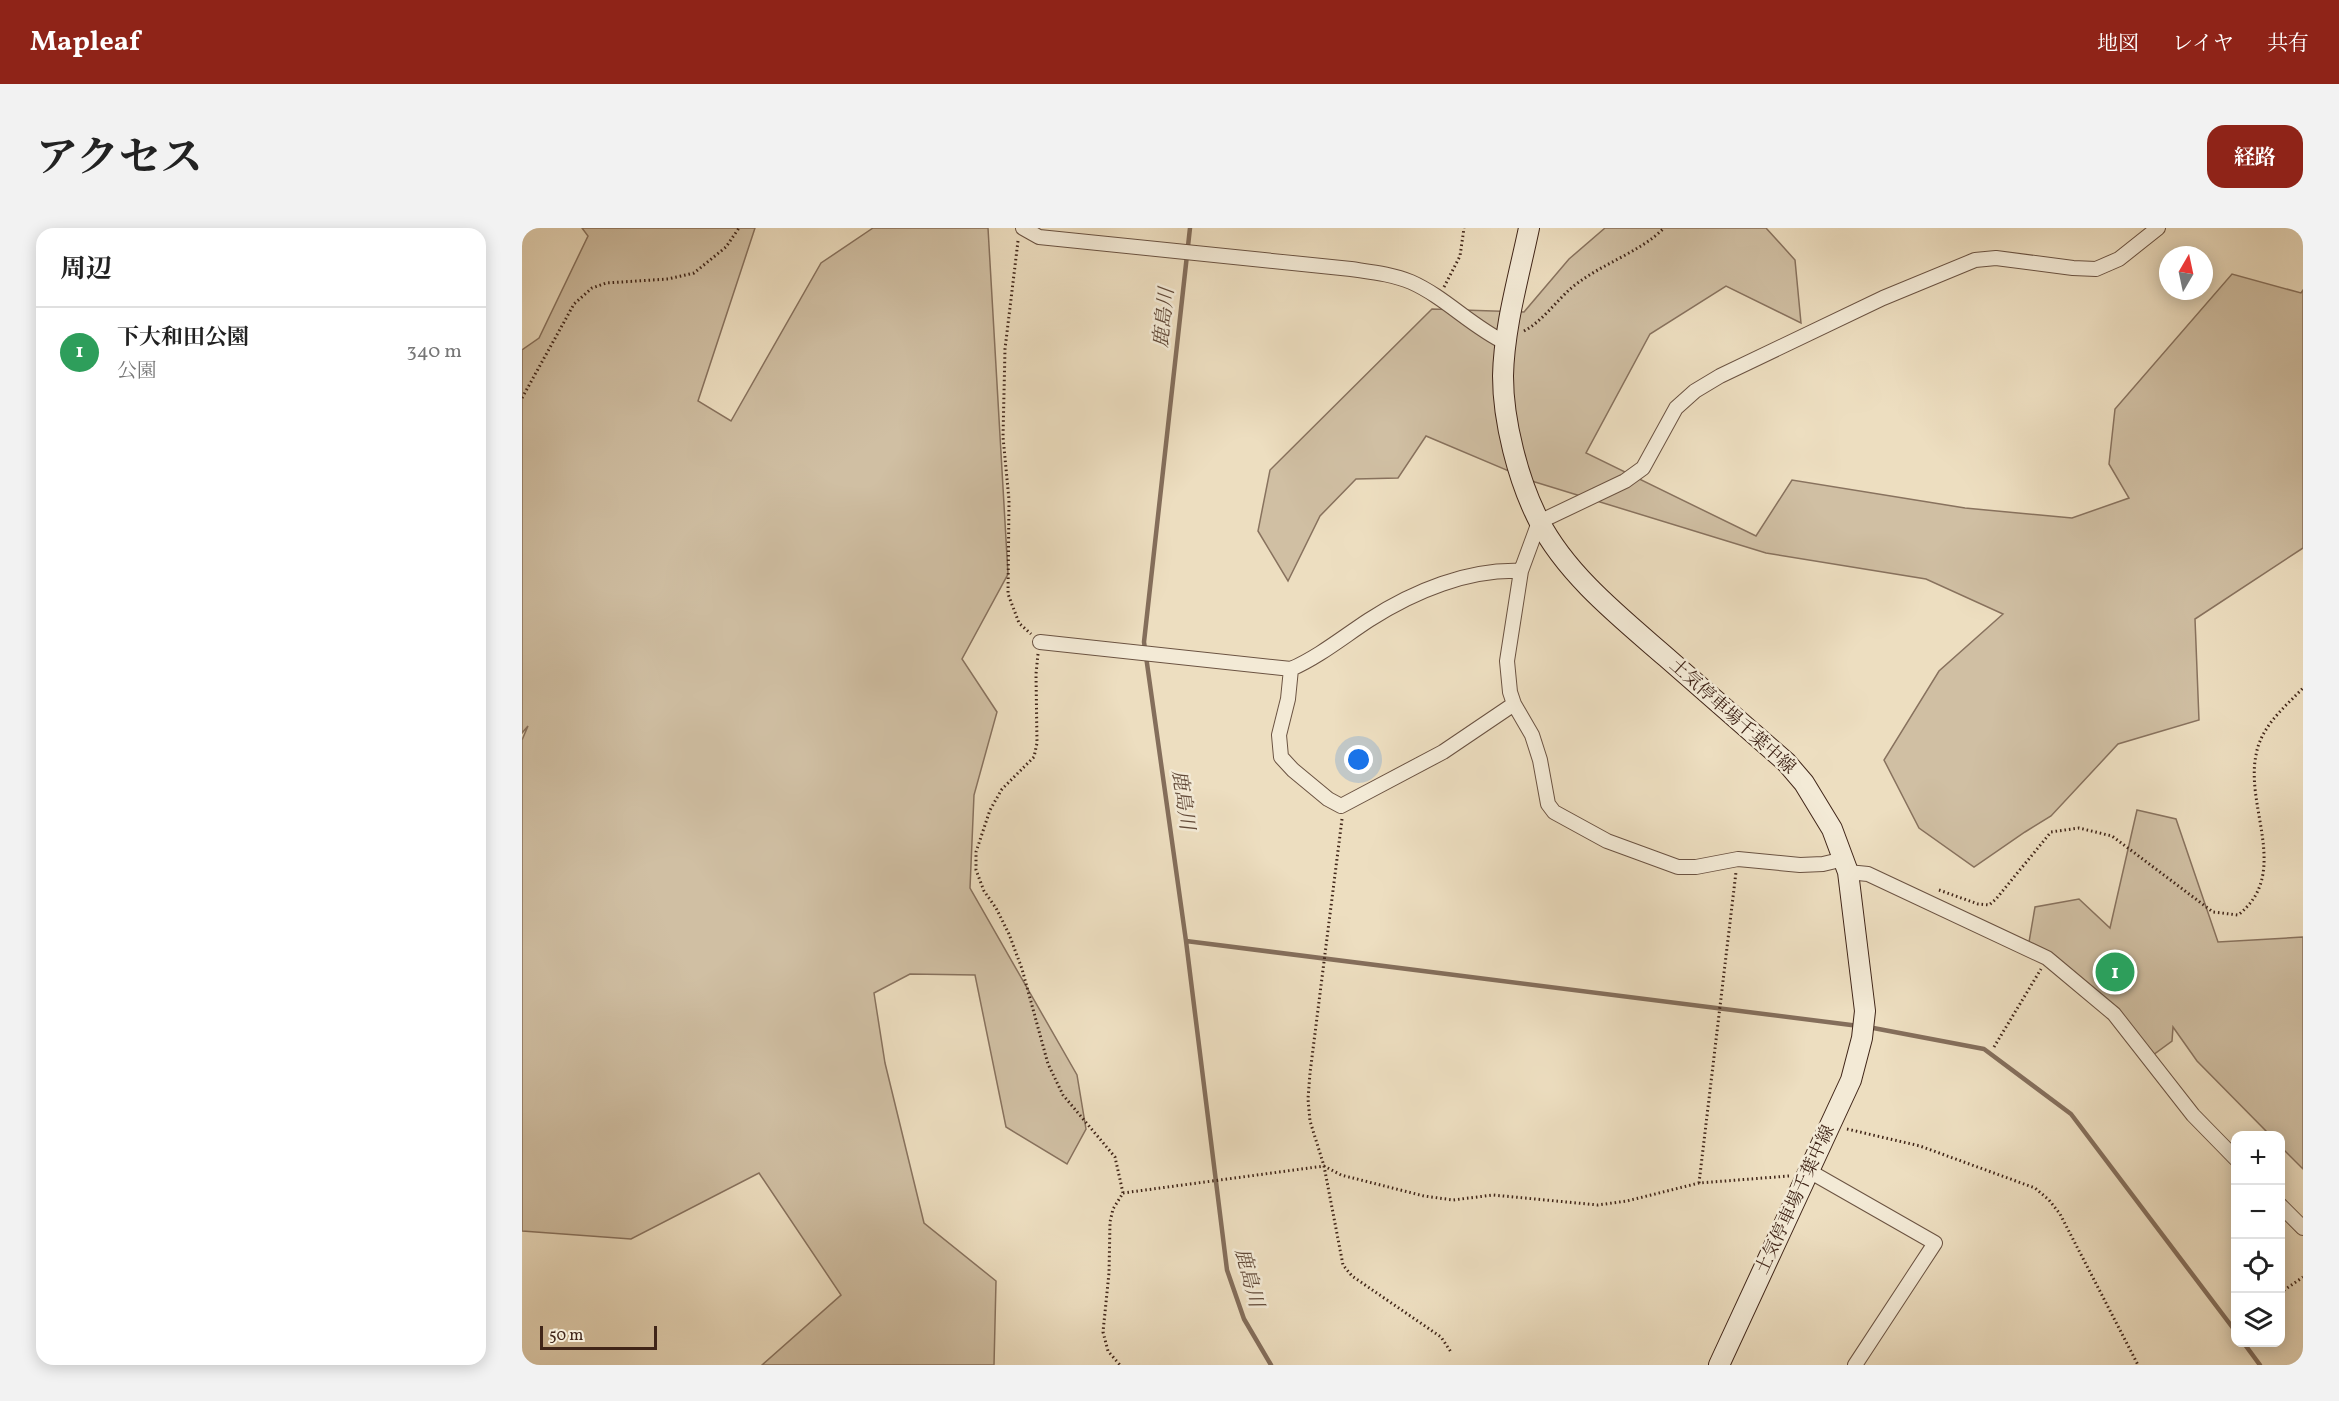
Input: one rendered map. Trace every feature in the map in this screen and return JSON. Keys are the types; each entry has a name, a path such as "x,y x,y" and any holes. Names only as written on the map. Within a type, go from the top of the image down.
{"main road":[{"name":"土気停車場千葉中線","path":"1530,228 1507,337 1503,375 1505,410 1527,495 1539,522 1556,548 1580,577 1612,609 1786,762 1819,805 1832,829 1846,865 1865,1011 1862,1038 1851,1080 1719,1365"}],"street":[{"path":"2158,228 2119,259 2096,269 1996,258 1975,260 1941,272 1883,298 1720,376 1695,391 1676,408 1643,468 1625,481 1539,522 1521,571 1507,661 1510,692 1514,705 1532,735 1540,760 1548,804 1554,812 1607,841 1678,867 1696,867 1738,859 1800,865 1846,865 2047,958 2114,1014 2193,1115 2231,1155"},
{"path":"1021,233 1039,237 1351,269 1388,275 1411,282 1490,335 1507,337"},
{"path":"1040,642 1291,669 1315,658 1371,619 1427,588 1481,574 1521,571"},
{"path":"1291,669 1288,699 1279,735 1281,757 1328,799 1341,806 1443,752 1514,705"},
{"path":"1808,1175 1935,1244 1855,1365"},
{"path":"2285,1210 2303,1228"}],"path":[{"path":"522,398 574,304 592,288 606,283 668,279 694,273 726,247 739,228"},
{"path":"1438,299 1460,255 1464,228"},
{"path":"1507,337 1529,328 1571,288 1602,266 1657,236 1664,228"},
{"path":"1021,233 1005,349 1003,437 1009,500 1008,594 1019,624 1040,642 1035,674 1037,743 1034,757 1002,789 990,810 976,852 976,870 984,891 996,908 1009,934 1022,969 1048,1064 1063,1095 1114,1157 1123,1193 1113,1209 1110,1222 1109,1273 1103,1332 1108,1352 1120,1365"},
{"path":"1935,889 1978,904 1989,905 1996,900 2051,832 2079,828 2112,836 2213,912 2238,915 2252,905 2260,890 2263,876 2264,856 2254,774 2256,754 2262,736 2272,720 2303,688"},
{"path":"1341,806 1342,822 1310,1073 1308,1100 1310,1121 1324,1166 1343,1265 1352,1276 1441,1337 1451,1352"},
{"path":"1699,1183 1738,859"},
{"path":"1994,1047 2047,958"},
{"path":"1831,1125 1920,1146 2035,1188 2060,1214 2138,1365"},
{"path":"1123,1193 1324,1166 1341,1175 1413,1194 1453,1200 1493,1195 1598,1205 1627,1201 1699,1183 1808,1175"},
{"path":"2285,1290 2303,1277"}],"shaded area":[{"path":"582,228 755,228 698,401 731,421 821,263 873,228 988,228 1008,574 962,659 997,712 974,795 970,888 1077,1075 1086,1129 1067,1164 1006,1127 975,975 910,974 874,993 885,1063 924,1223 996,1281 994,1365 762,1365 841,1295 759,1173 631,1239 522,1231 522,740 528,726 522,733 522,350 539,338 588,236"},
{"path":"1605,228 1766,228 1795,260 1801,323 1726,286 1650,334 1586,453 1756,536 1792,480 1965,508 2072,518 2129,498 2109,464 2115,409 2209,300 2213,300 2213,296 2232,274 2301,293 2303,290 2303,548 2195,619 2199,720 2118,744 2051,816 1974,867 1919,828 1884,760 1939,671 2003,614 1926,579 1766,553 1535,482 1426,436 1398,478 1356,479 1320,516 1288,581 1258,531 1270,470 1432,309 1524,312 1569,259"},
{"path":"2137,810 2176,819 2218,942 2303,937 2303,1169 2285,1151 2285,1131 2266,1131 2197,1061 2173,1027 2172,1041 2153,1055 2055,957 2029,942 2035,907 2079,899 2110,928"}],"waterway":[{"name":"鹿島川","path":"1190,228 1144,642 1186,941 1227,1270 1244,1319 1271,1365"},
{"path":"1186,941 1859,1026"},
{"path":"1868,1027 1984,1049 2071,1114 2231,1325"},
{"path":"2247,1347 2260,1365"}],"place":[{"name":"下大和田公園","path":"2115,972"}]}
